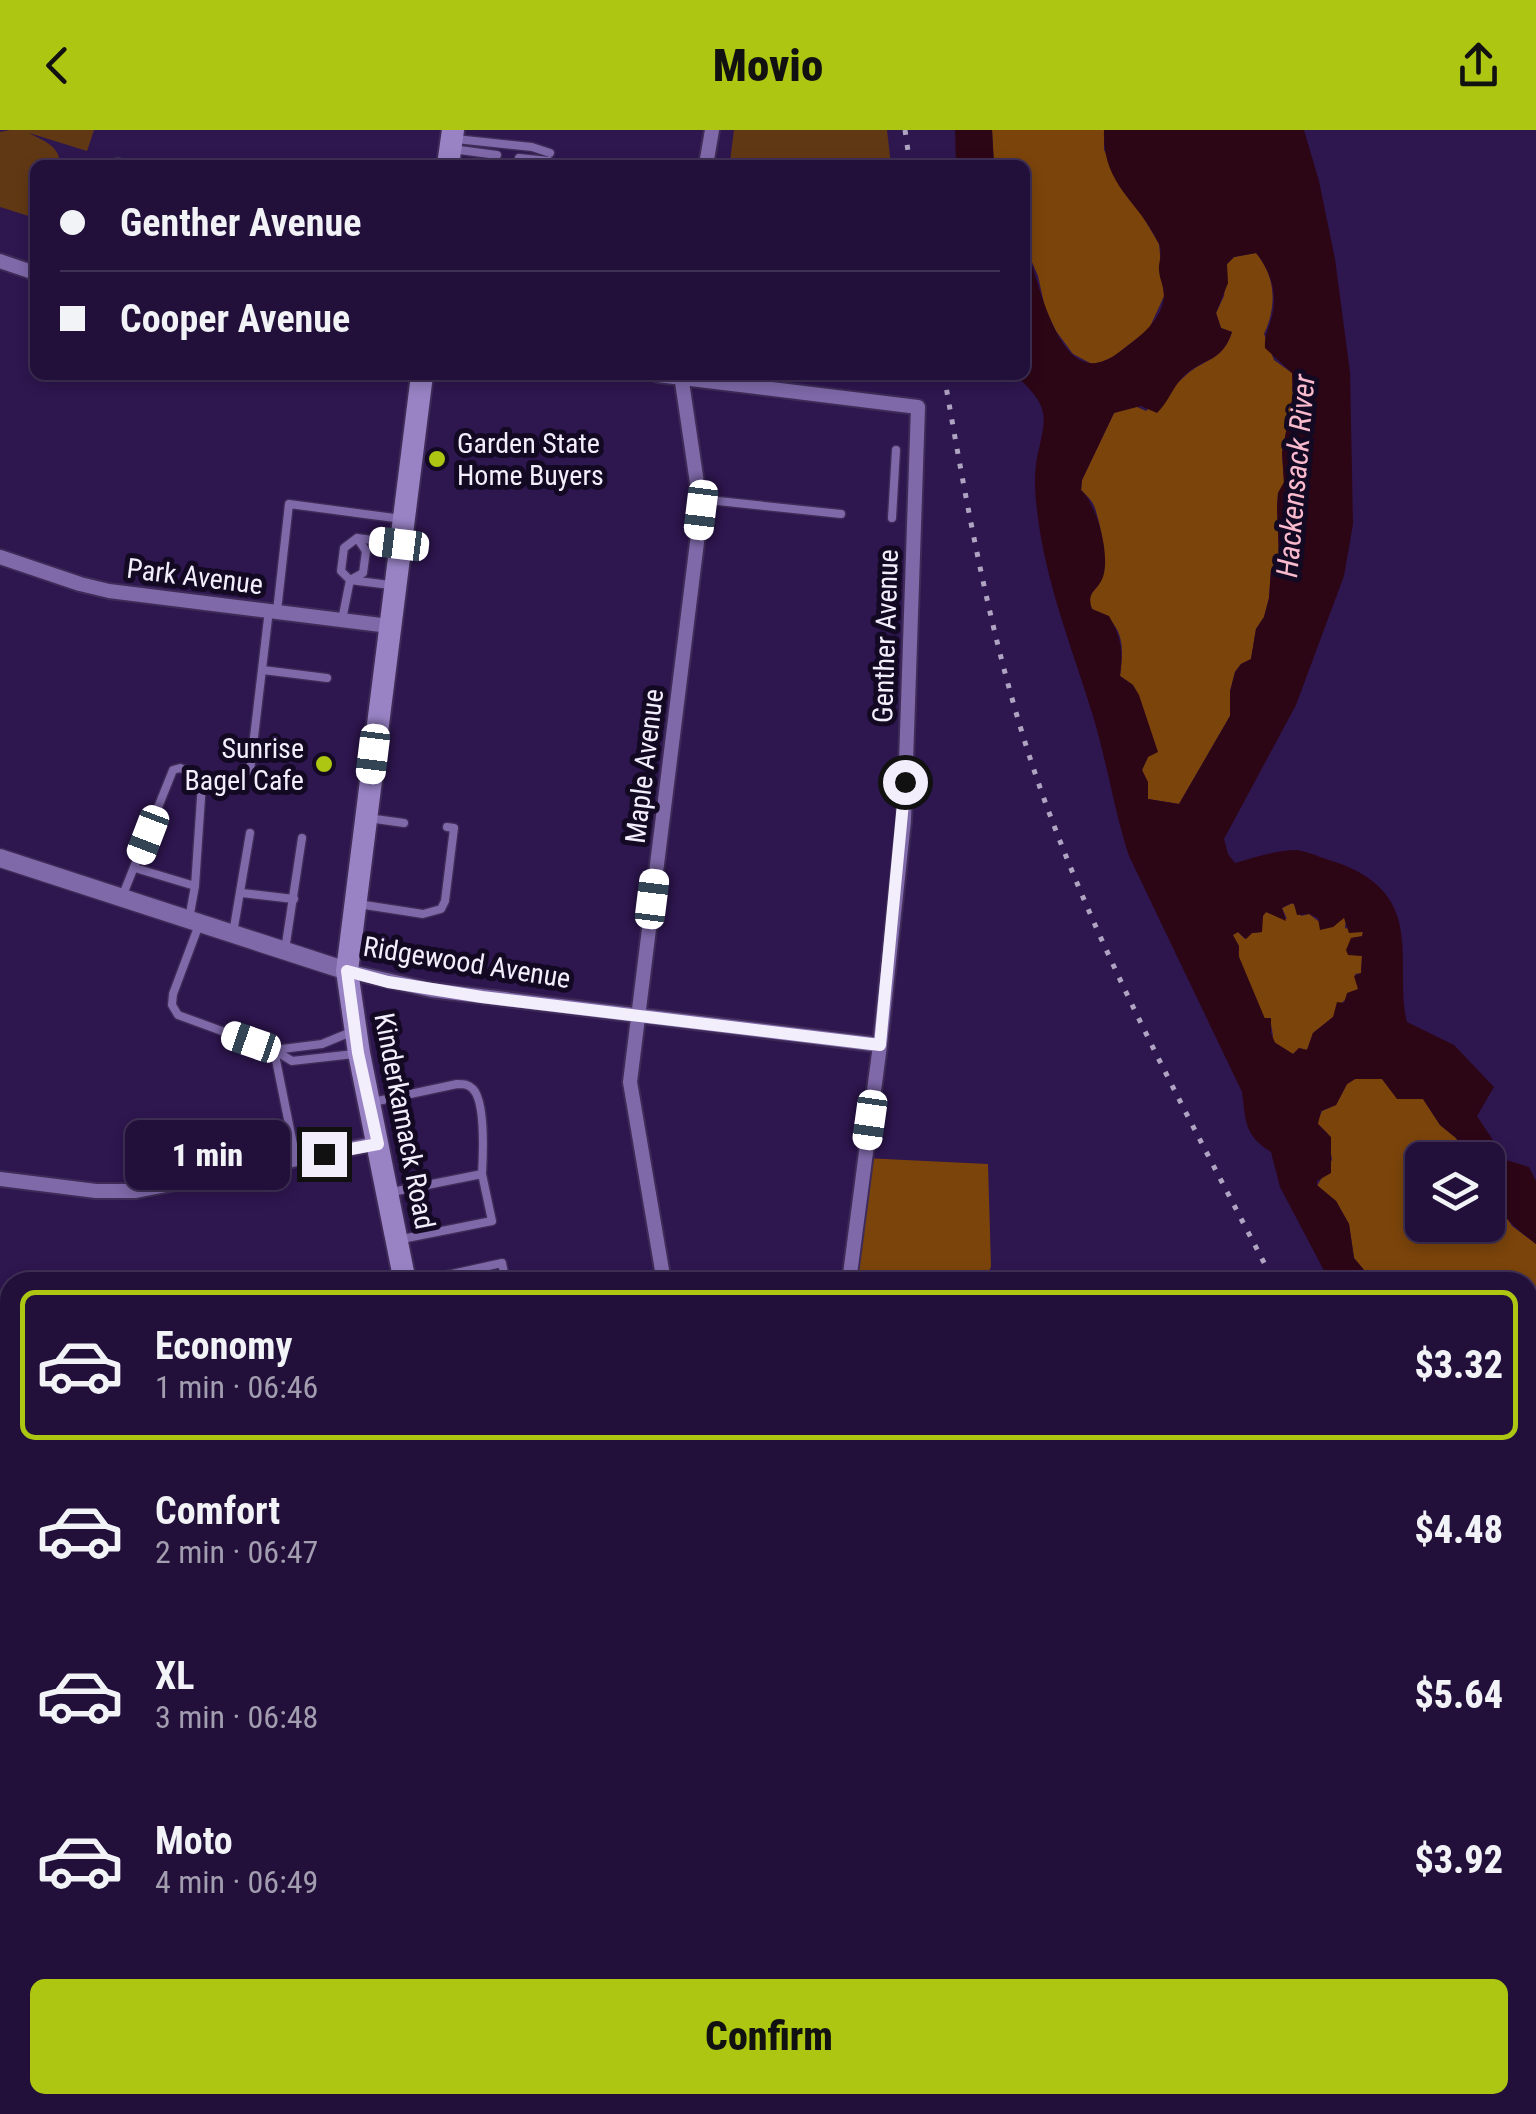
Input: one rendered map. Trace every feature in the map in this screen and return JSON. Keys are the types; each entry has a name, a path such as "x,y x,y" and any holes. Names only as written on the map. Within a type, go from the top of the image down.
{"main road":[{"name":"Kinderkamack Road","path":"406,1272 369,1103 347,971 421,380"}],"street":[{"path":"707,160 712,130"},
{"path":"0,261 30,271"},
{"name":"Maple Avenue","path":"662,1272 630,1082 701,510 682,380"},
{"name":"Genther Avenue","path":"712,380 918,407 904,821 880,1045 849,1272"},
{"name":"Park Avenue","path":"0,557 109,591 388,626"},
{"name":"Ridgewood Avenue","path":"0,858 347,971 431,990 880,1045"},
{"path":"0,1179 96,1191 136,1191 378,1144"}],"lane":[{"path":"451,146 497,155"},
{"path":"451,146 532,147 549,157 519,158"},
{"path":"892,518 896,450"},
{"path":"894,474 916,475"},
{"path":"699,498 841,514"},
{"path":"250,770 289,504 402,520"},
{"path":"350,580 363,573 366,551 356,538"},
{"path":"394,586 350,580 340,570 344,548 356,538 399,544"},
{"path":"342,620 350,580"},
{"path":"263,670 327,678"},
{"path":"122,898 174,770 180,768 201,776 195,920 172,994 174,1009 189,1020 274,1050 292,1061 357,1041"},
{"path":"202,783 232,788"},
{"path":"364,817 404,823"},
{"path":"353,904 422,914 441,908 454,828 447,828"},
{"path":"233,933 250,833"},
{"path":"284,950 302,838"},
{"path":"136,868 195,886"},
{"path":"242,892 294,899"},
{"path":"274,1050 357,1041"},
{"path":"274,1050 296,1160"},
{"path":"369,1103 457,1084 470,1087 477,1095 484,1144 482,1174 492,1221 397,1240"},
{"path":"388,1192 482,1174"},
{"path":"452,1272 502,1263 504,1272"}],"shaded area":[{"path":"94,130 87,151 29,133 54,148 59,160 30,160 30,216 0,207 0,132"},
{"path":"734,130 887,130 890,160 730,160"},
{"path":"992,130 1104,130 1104,150 1159,244 1164,296 1149,329 1113,357 1092,364 1073,354 1056,331 1030,258 1030,160 994,160"},
{"path":"1256,253 1268,272 1272,292 1264,334 1274,360 1292,373 1293,395 1282,453 1284,483 1277,507 1279,556 1271,570 1269,598 1256,629 1251,659 1235,672 1230,716 1179,804 1148,799 1142,770 1148,757 1143,708 1133,685 1120,676 1119,633 1089,601 1102,576 1104,557 1097,516 1093,503 1081,490 1082,480 1114,413 1135,406 1146,411 1223,349 1232,332 1221,328 1216,313 1224,296 1227,264 1234,257"},
{"path":"1293,903 1301,916 1309,914 1326,927 1333,927 1343,917 1345,928 1363,932 1362,937 1351,938 1350,954 1362,956 1361,973 1355,974 1359,989 1313,1033 1307,1050 1299,1048 1293,1054 1270,1040 1270,1018 1250,1018 1239,1009 1243,983 1238,970 1239,946 1232,935 1238,932 1245,939 1261,932 1266,912 1287,919 1282,908"},
{"path":"1355,1079 1382,1079 1397,1098 1423,1099 1440,1125 1459,1142 1405,1142 1405,1242 1505,1242 1505,1215 1512,1226 1536,1244 1536,1272 1366,1272 1354,1258 1349,1224 1336,1201 1317,1186 1332,1160 1328,1134 1317,1123 1322,1111 1336,1105 1347,1084"},
{"path":"864,1158 988,1164 988,1272 850,1272"}],"water":[{"path":"955,130 992,130 994,160 956,160"},
{"path":"1104,130 1304,130 1319,181 1335,259 1350,372 1353,524 1344,576 1296,705 1224,839 1235,863 1281,851 1304,851 1361,874 1381,888 1399,922 1407,1022 1454,1045 1494,1087 1477,1116 1494,1142 1459,1142 1440,1125 1423,1099 1397,1099 1382,1079 1355,1079 1347,1084 1336,1105 1321,1111 1318,1124 1331,1137 1331,1173 1317,1181 1317,1185 1336,1201 1349,1224 1354,1258 1366,1272 1325,1272 1280,1187 1271,1152 1248,1127 1242,1092 1129,856 1041,537 1035,481 1043,412 1036,396 1021,380 1030,380 1030,260 1059,336 1081,361 1096,363 1117,354 1154,321 1164,296 1159,244 1115,179 1105,149","holes":["1256,253 1269,274 1274,307 1265,348 1292,373 1293,395 1282,453 1284,482 1278,493 1279,556 1271,570 1269,598 1256,629 1251,659 1235,672 1230,716 1179,804 1148,799 1148,782 1142,770 1148,757 1158,752 1139,695 1120,676 1117,631 1109,616 1092,609 1090,603 1102,579 1105,553 1097,517 1081,490 1082,480 1114,413 1141,406 1157,413 1186,374 1213,358 1228,342 1232,332 1221,328 1216,313 1228,283 1227,264 1234,257","1291,903 1297,915 1318,918 1320,930 1333,927 1344,918 1349,933 1363,932 1362,936 1351,938 1346,950 1348,955 1362,956 1361,973 1354,976 1358,989 1347,993 1344,1003 1337,1002 1333,1017 1313,1033 1307,1050 1299,1048 1293,1054 1271,1040 1271,1018 1250,1018 1240,1009 1243,983 1238,970 1239,946 1233,935 1238,932 1246,939 1252,933 1262,932 1266,912 1286,921 1282,908"]},
{"path":"1505,1158 1529,1167 1536,1181 1536,1244 1505,1215"}],"waterway":[{"name":"Hackensack River","path":"1223,960 1262,1053"}],"railway":[{"path":"905,130 909,160"},
{"path":"945,380 997,640 1043,796 1121,982 1269,1272"}],"place":[{"name":"Garden State Home Buyers","path":"437,459"},
{"name":"Sunrise Bagel Cafe","path":"324,764"}],"route":[{"path":"324,1154 378,1144 358,1053 347,971 431,990 880,1045 905,782"}]}
